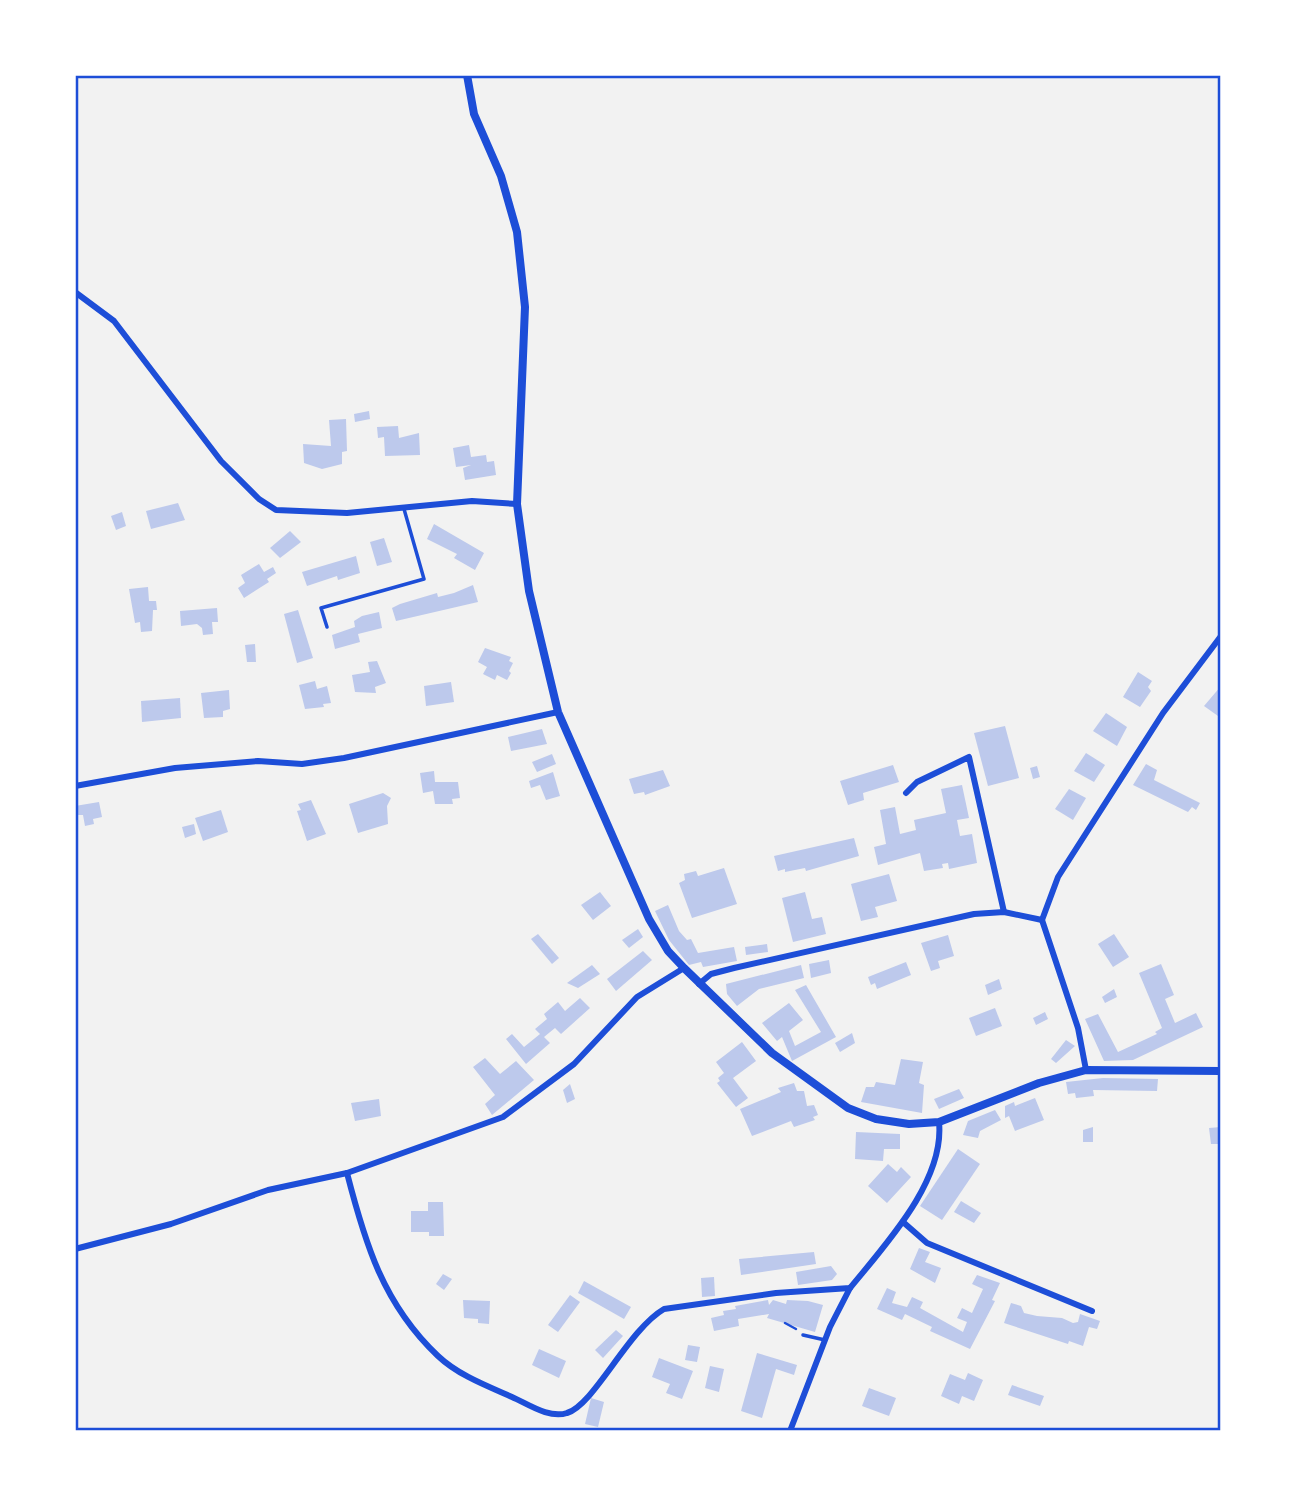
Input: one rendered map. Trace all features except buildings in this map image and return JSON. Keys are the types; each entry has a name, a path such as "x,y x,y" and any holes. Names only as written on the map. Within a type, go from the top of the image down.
{"street":[{"path":"467,75 474,114 501,176 517,232 525,307 517,504 529,591 558,712 649,919 668,951 772,1053 848,1108 887,1120 909,1124 939,1122 1040,1083 1086,1070 1221,1072"},
{"path":"75,292 114,321 221,461 259,499 276,510 289,513 404,509 472,501 517,504"},
{"path":"1086,1070 1078,1028 1042,920 1058,877 1163,713 1221,636"},
{"path":"75,786 175,768 258,761 302,764 344,758 558,712"},
{"path":"906,793 917,782 969,757 1004,912"},
{"path":"699,984 712,974 798,952 974,914 1004,912 1042,920"},
{"path":"75,1249 172,1224 268,1190 347,1173 503,1117 534,1097 574,1064 637,997 684,968"},
{"path":"790,1431 825,1340 850,1288 903,1223 932,1168 940,1133 939,1122"},
{"path":"347,1173 365,1244 389,1294 413,1327 439,1357 476,1381 553,1415 569,1413 585,1399 648,1319 664,1309 776,1293 850,1288"},
{"path":"903,1223 927,1243 1092,1311"}],"lane":[{"path":"327,627 321,608 424,579 404,509"},
{"path":"803,1335 825,1340"}],"path":[{"path":"785,1323 795,1328"}]}
